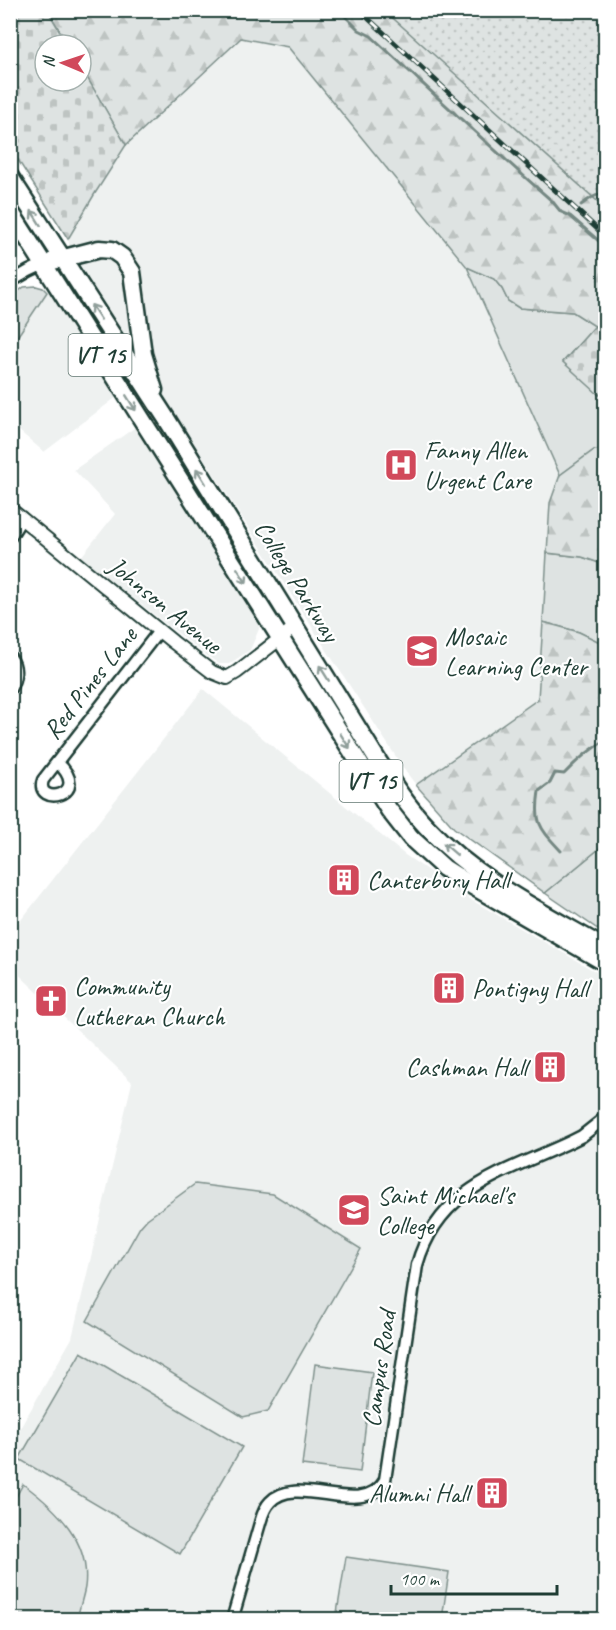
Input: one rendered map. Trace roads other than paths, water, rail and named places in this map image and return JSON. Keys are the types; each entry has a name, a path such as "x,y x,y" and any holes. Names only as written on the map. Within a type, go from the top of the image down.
{"main road":[{"name":"College Parkway","path":"10,177 166,418 401,795 428,828 461,859 530,905 606,949"},
{"name":"College Parkway","path":"10,211 389,810 411,837 435,860 458,877 606,963"},
{"path":"44,264 99,249 112,250 122,257 132,272 143,354 166,418"},
{"path":"210,526 232,526"}],"street":[{"path":"10,282 44,264"},
{"name":"Johnson Avenue","path":"10,509 212,672 227,678 295,627"},
{"path":"10,537 22,518"},
{"name":"Red Pines Lane","path":"57,762 159,631"},
{"path":"10,657 16,669 16,676 10,689"},
{"name":"Campus Road","path":"232,1620 260,1523 271,1500 288,1492 361,1496 375,1491 382,1485 386,1473 417,1265 423,1245 442,1216 457,1200 482,1182 572,1142 606,1117"}],"waterway":[{"path":"339,10 359,30 371,36 552,201 561,212 570,216 606,245"},
{"path":"581,205 606,191"},
{"path":"561,851 540,825 537,811 539,791 550,783 555,773 564,774 606,740"}],"railway":[{"path":"359,10 606,237"}],"place":[{"name":"Fanny Allen Urgent Care","path":"401,465"},
{"name":"Mosaic Learning Center","path":"422,651"},
{"name":"Canterbury Hall","path":"344,880"},
{"name":"Pontigny Hall","path":"449,988"},
{"name":"Community Lutheran Church","path":"51,1001"},
{"name":"Cashman Hall","path":"550,1067"},
{"name":"Saint Michael's College","path":"354,1210"},
{"name":"Alumni Hall","path":"492,1493"}]}
